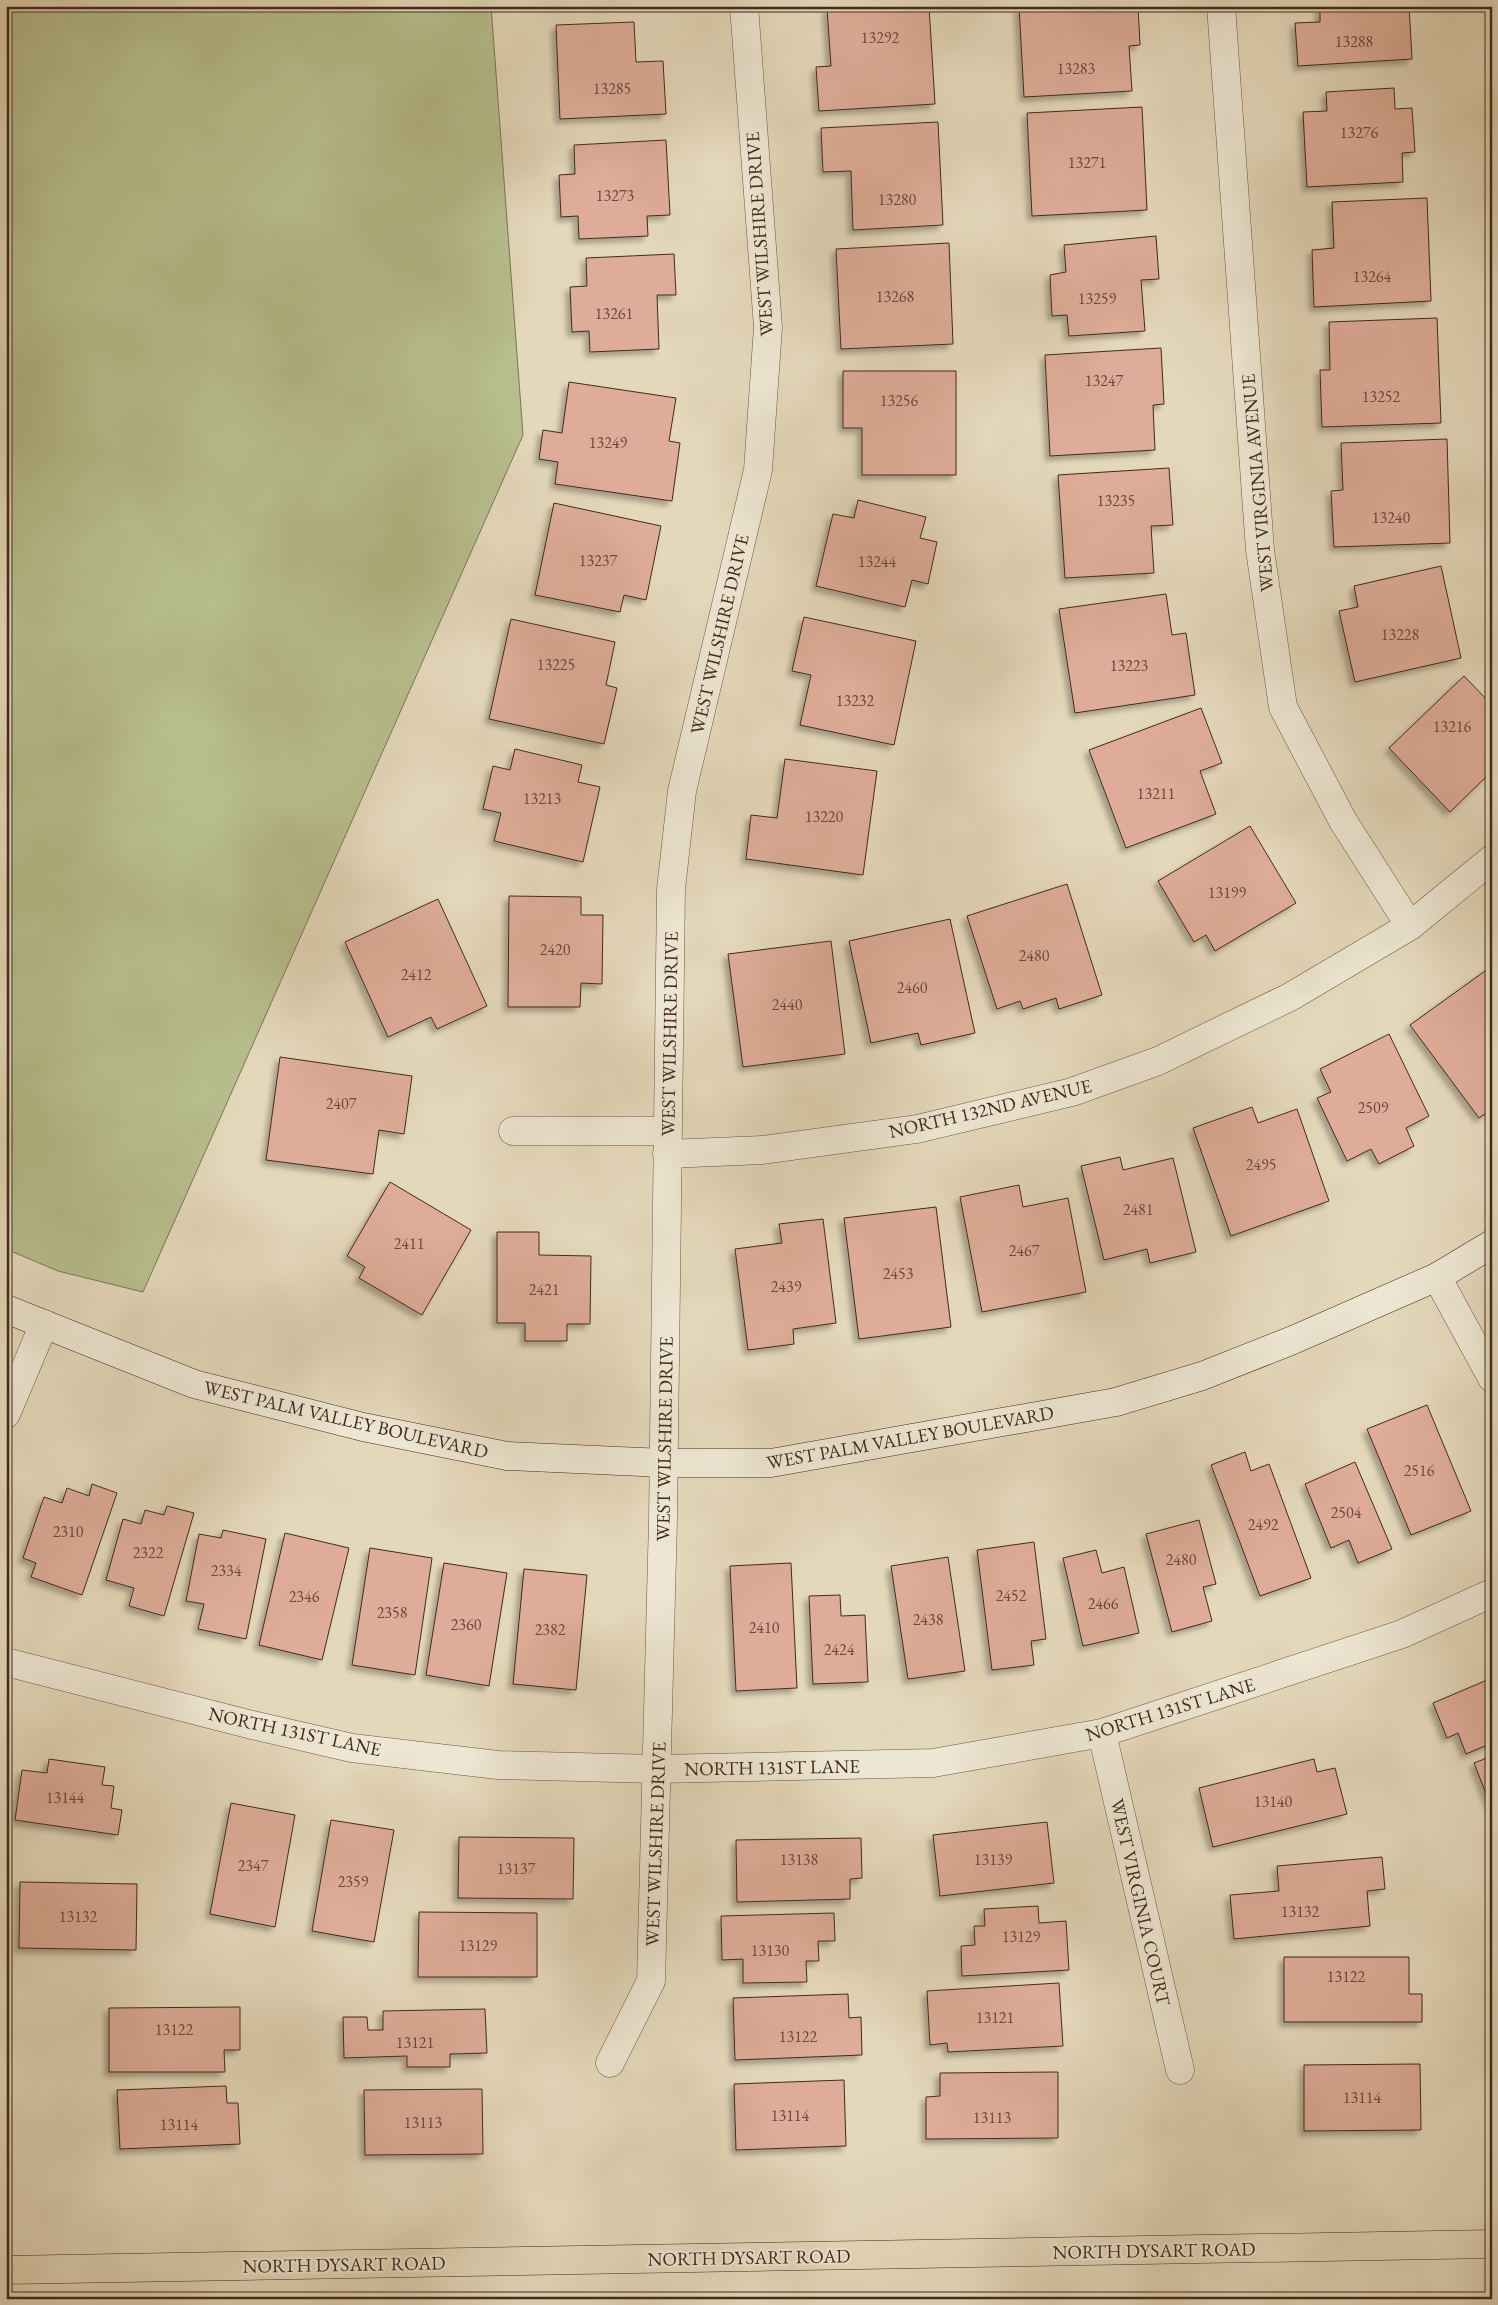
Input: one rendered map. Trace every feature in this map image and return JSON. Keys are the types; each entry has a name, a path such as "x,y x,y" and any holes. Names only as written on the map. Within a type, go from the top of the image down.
{"main road":[{"name":"NORTH DYSART ROAD","path":"6,2270 1492,2244"}],"street":[{"name":"WEST WILSHIRE DRIVE","path":"610,2063 651,1981 664,1463 671,889 682,791 758,470 768,327 744,6"},
{"name":"WEST VIRGINIA AVENUE","path":"1221,6 1260,550 1283,707 1343,821 1410,926"},
{"name":"NORTH 132ND AVENUE","path":"513,1131 762,1150 917,1129 1072,1092 1158,1060 1290,996 1410,926 1492,859"},
{"name":"WEST PALM VALLEY BOULEVARD","path":"6,1309 194,1384 363,1427 508,1456 664,1463 771,1463 1116,1402 1202,1376 1275,1348 1437,1277 1492,1244"},
{"path":"1437,1277 1492,1378"},
{"path":"6,1414 44,1324"},
{"name":"NORTH 131ST LANE","path":"6,1662 352,1748 498,1765 657,1769 934,1763 1102,1733 1402,1634 1492,1593"},
{"name":"WEST VIRGINIA COURT","path":"1102,1733 1180,2070"}],"green space":[{"path":"6,6 491,6 523,435 143,1292 58,1271 6,1249"}],"building":[{"path":"929,6 935,104 819,111 816,67 831,66 827,8"},
{"path":"1019,6 1138,6 1140,45 1129,46 1132,91 1024,97"},
{"path":"1320,6 1409,6 1412,59 1298,66 1295,23 1320,22"},
{"path":"634,22 636,62 663,61 666,114 560,119 556,25"},
{"path":"1394,88 1395,109 1412,108 1415,152 1402,153 1403,182 1307,187 1303,112 1327,111 1326,92"},
{"path":"1142,107 1147,210 1032,216 1027,113"},
{"path":"938,122 943,225 853,230 851,171 823,172 821,128"},
{"path":"666,140 670,215 647,216 648,236 579,239 578,216 561,217 559,175 575,174 574,145"},
{"path":"1427,198 1431,301 1314,307 1312,250 1334,248 1332,202"},
{"path":"1156,236 1159,279 1141,280 1145,331 1069,336 1067,315 1052,316 1050,275 1066,272 1064,245"},
{"path":"949,243 953,344 841,349 836,249"},
{"path":"674,254 676,295 657,295 659,349 590,352 589,331 572,332 570,287 587,286 586,258"},
{"path":"1437,318 1441,423 1322,427 1320,370 1330,370 1329,322"},
{"path":"1161,348 1164,404 1153,405 1155,450 1050,456 1045,355"},
{"path":"843,371 956,371 956,475 862,475 862,428 843,428"},
{"path":"569,382 676,398 669,441 680,443 672,501 555,484 558,462 539,459 543,430 562,433"},
{"path":"1447,439 1450,543 1334,547 1331,491 1343,490 1341,443"},
{"path":"1169,468 1173,525 1151,526 1154,573 1065,578 1058,475"},
{"path":"858,500 926,517 920,538 937,542 928,584 912,580 905,607 816,586 833,514 854,518"},
{"path":"554,503 661,526 646,600 624,595 620,612 535,595"},
{"path":"1441,566 1461,658 1355,682 1339,611 1358,607 1354,586"},
{"path":"1166,594 1172,635 1186,633 1195,695 1075,713 1059,609"},
{"path":"804,617 916,641 894,745 800,725 811,675 792,671"},
{"path":"511,619 615,642 606,685 617,688 604,744 489,719"},
{"path":"1464,676 1492,705 1492,771 1450,812 1389,748"},
{"path":"1201,708 1222,763 1200,771 1216,814 1126,848 1089,750"},
{"path":"515,749 582,765 578,782 600,787 583,862 494,841 501,813 483,809 493,766 510,770"},
{"path":"785,759 877,771 863,875 746,859 751,815 777,818"},
{"path":"1250,826 1296,903 1215,951 1206,935 1194,942 1158,881"},
{"path":"1067,884 1102,995 1059,1009 1056,998 1023,1009 1020,1001 997,1009 967,916"},
{"path":"509,896 581,897 581,915 603,915 602,984 581,983 580,1007 508,1007"},
{"path":"438,899 487,1006 437,1029 431,1017 388,1037 345,942"},
{"path":"950,919 975,1033 921,1045 918,1033 871,1043 849,941"},
{"path":"831,941 845,1054 743,1067 728,954"},
{"path":"1492,966 1492,1109 1479,1118 1410,1025"},
{"path":"1389,1034 1429,1116 1406,1128 1414,1146 1379,1164 1371,1149 1347,1161 1317,1098 1331,1092 1320,1069"},
{"path":"280,1057 412,1076 404,1134 379,1130 373,1174 266,1160"},
{"path":"1252,1107 1258,1123 1297,1109 1329,1201 1231,1236 1193,1128"},
{"path":"1120,1157 1123,1170 1173,1158 1196,1252 1150,1263 1147,1249 1104,1260 1081,1166"},
{"path":"390,1182 471,1230 422,1315 359,1278 365,1267 347,1256"},
{"path":"1019,1185 1023,1207 1068,1198 1086,1292 982,1312 960,1197"},
{"path":"936,1207 951,1327 859,1339 844,1218"},
{"path":"823,1219 836,1323 793,1329 794,1344 748,1350 735,1249 782,1243 779,1224"},
{"path":"497,1232 539,1232 539,1255 591,1256 590,1324 567,1324 567,1341 525,1341 525,1323 497,1323"},
{"path":"1427,1405 1471,1511 1411,1535 1367,1429"},
{"path":"1245,1452 1251,1471 1269,1464 1311,1578 1260,1596 1211,1465"},
{"path":"1355,1462 1392,1549 1358,1563 1349,1540 1331,1548 1305,1484"},
{"path":"92,1484 117,1493 82,1595 31,1577 36,1563 23,1558 44,1497 62,1503 67,1488 89,1496"},
{"path":"167,1506 194,1513 164,1616 129,1606 134,1588 106,1580 123,1519 141,1524 145,1510 164,1515"},
{"path":"1199,1520 1216,1584 1203,1587 1212,1621 1172,1632 1146,1534"},
{"path":"223,1530 266,1539 246,1639 198,1629 204,1604 186,1601 199,1534 221,1538"},
{"path":"285,1533 349,1548 322,1660 259,1645"},
{"path":"1034,1542 1046,1639 1031,1641 1034,1665 992,1670 977,1550"},
{"path":"370,1548 432,1558 415,1675 352,1665"},
{"path":"1096,1550 1102,1573 1124,1567 1139,1633 1083,1646 1063,1558"},
{"path":"948,1557 965,1671 908,1679 891,1566"},
{"path":"444,1563 507,1573 489,1686 426,1675"},
{"path":"791,1563 797,1688 736,1691 730,1566"},
{"path":"524,1569 587,1575 576,1690 513,1684"},
{"path":"840,1595 841,1616 865,1615 868,1682 813,1684 809,1596"},
{"path":"1492,1678 1492,1743 1466,1754 1458,1733 1447,1738 1433,1703"},
{"path":"1492,1756 1492,1809 1474,1763"},
{"path":"49,1759 105,1767 102,1785 114,1786 111,1808 122,1810 118,1835 15,1820 22,1770 47,1773"},
{"path":"1314,1759 1317,1772 1335,1768 1347,1814 1213,1847 1199,1788"},
{"path":"231,1803 295,1815 275,1927 210,1914"},
{"path":"331,1820 394,1830 374,1942 312,1931"},
{"path":"1047,1822 1054,1883 940,1896 933,1835"},
{"path":"459,1837 574,1838 573,1899 458,1898"},
{"path":"861,1838 862,1878 850,1879 850,1899 737,1902 736,1840"},
{"path":"1382,1857 1385,1889 1367,1891 1370,1926 1234,1939 1230,1895 1279,1891 1277,1866"},
{"path":"20,1882 137,1884 136,1950 19,1948"},
{"path":"1038,1906 1039,1923 1066,1921 1069,1970 962,1976 961,1946 975,1945 974,1926 985,1926 984,1909"},
{"path":"419,1912 537,1913 537,1977 418,1977"},
{"path":"834,1913 835,1941 818,1941 819,1961 806,1961 807,1982 743,1983 743,1959 722,1960 721,1916"},
{"path":"1284,1957 1409,1957 1409,1994 1422,1994 1422,2022 1284,2022"},
{"path":"1059,1983 1063,2046 948,2052 947,2043 930,2045 927,1991"},
{"path":"848,1994 849,2018 861,2017 862,2055 735,2060 733,1998"},
{"path":"240,2007 240,2050 224,2050 225,2072 109,2072 109,2008"},
{"path":"485,2009 487,2053 450,2054 450,2067 407,2067 407,2056 344,2058 343,2017 367,2017 368,2030 383,2030 383,2011"},
{"path":"1420,2064 1421,2130 1304,2131 1304,2065"},
{"path":"1058,2072 1058,2138 926,2139 926,2097 940,2096 940,2073"},
{"path":"844,2080 846,2146 736,2150 734,2084"},
{"path":"226,2086 227,2103 238,2103 240,2144 120,2149 117,2090"},
{"path":"482,2089 483,2154 365,2155 364,2090"}]}
